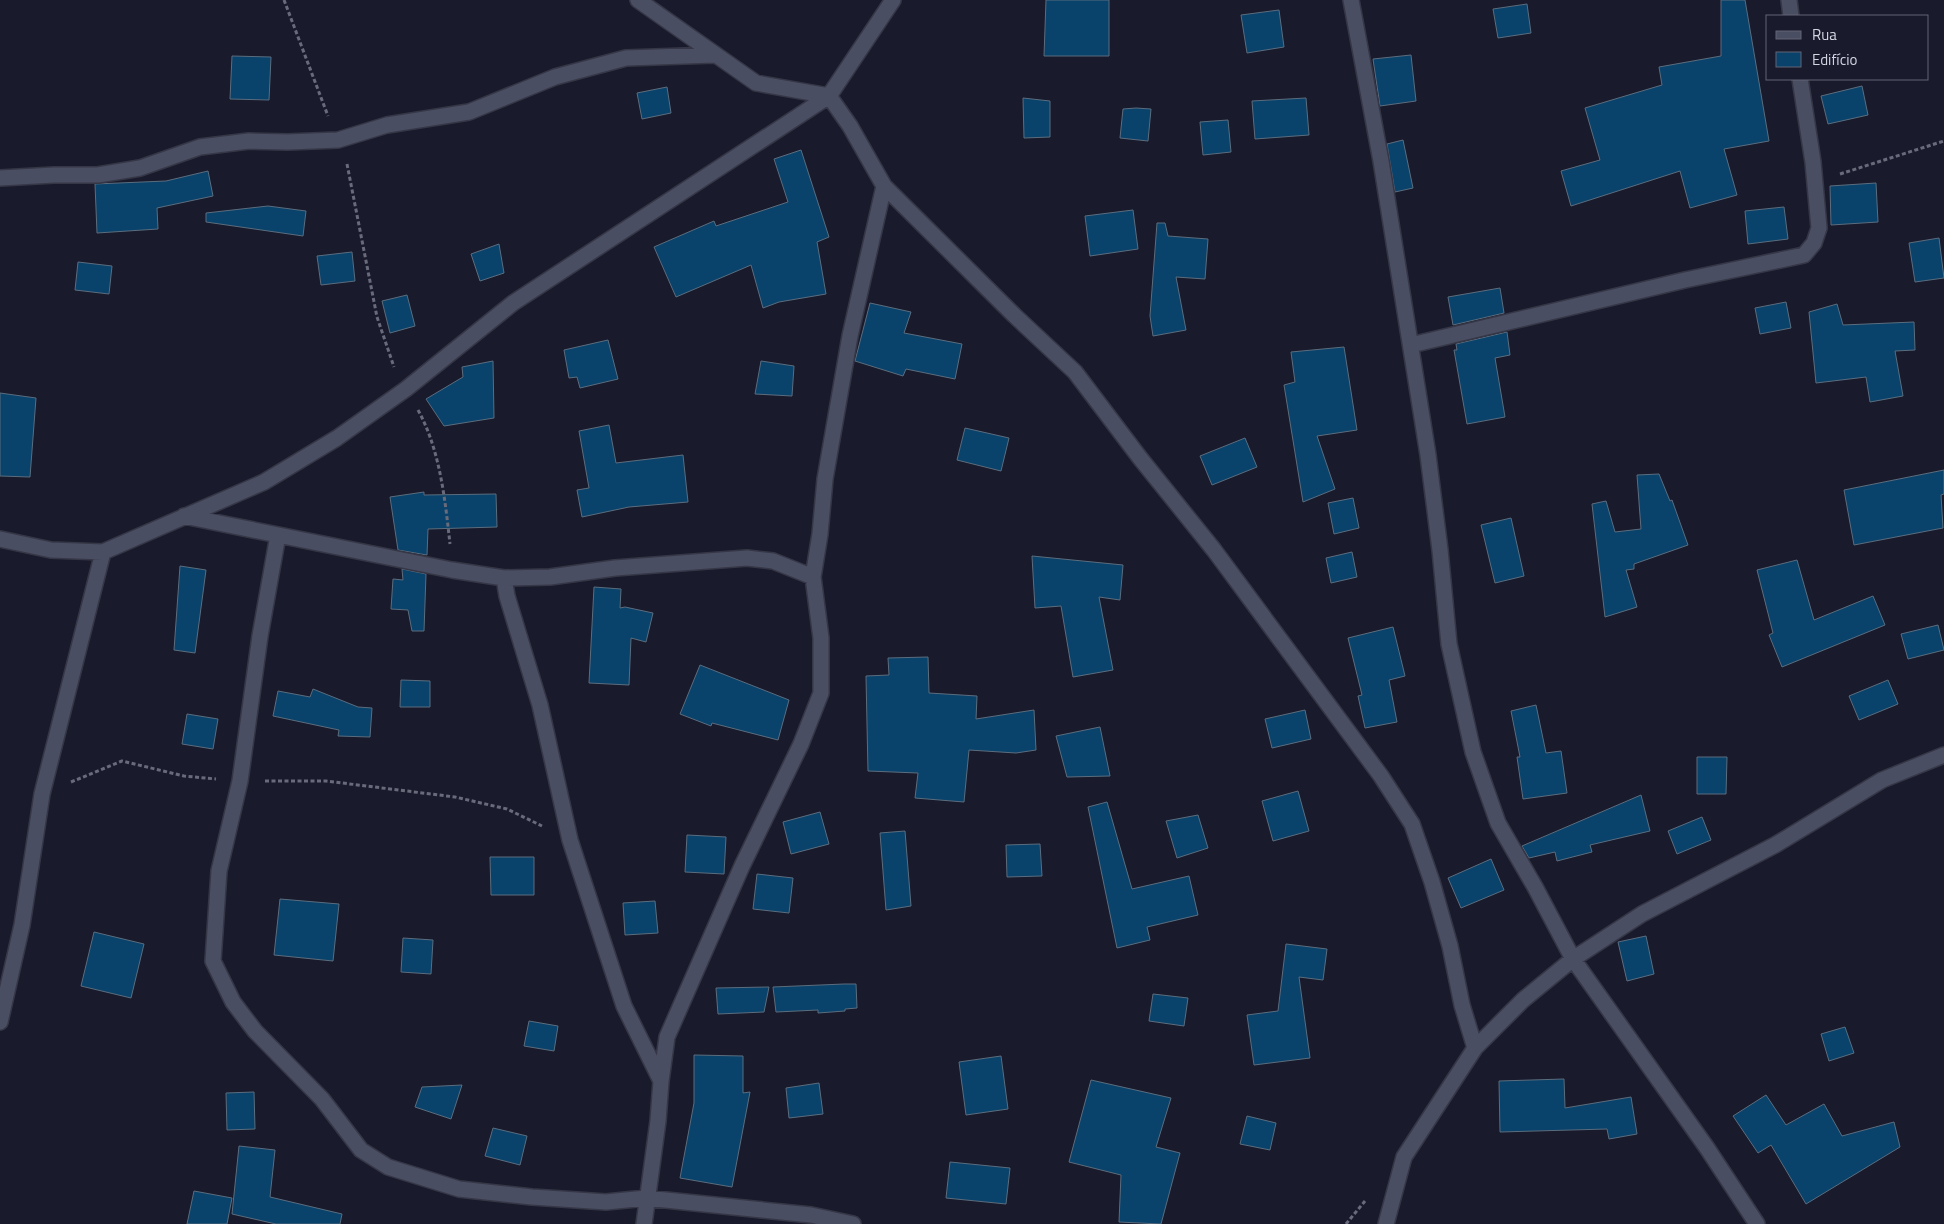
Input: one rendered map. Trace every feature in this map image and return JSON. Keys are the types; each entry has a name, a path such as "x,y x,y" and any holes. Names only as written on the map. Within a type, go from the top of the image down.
{"street":[{"path":"638,0 756,84 828,96 850,126 884,186 1075,372 1124,438 1214,550 1381,776 1412,824 1432,882 1450,946 1462,1005 1474,1048"},
{"path":"0,539 51,550 103,552 264,482 337,438 406,388 513,303 828,96 893,0"},
{"path":"1351,0 1380,152 1428,455 1449,644 1473,752 1498,824 1535,887 1573,959 1707,1148 1757,1224"},
{"path":"1789,0 1791,15"},
{"path":"0,178 54,175 98,176 140,168 200,147 249,140 288,142 338,140 387,126 470,112 556,77 626,58 714,55"},
{"path":"1411,345 1684,280 1804,255 1814,243 1819,228 1815,183 1800,80"},
{"path":"644,1224 667,1037 742,866 801,744 821,693 821,638 813,577 820,534 825,479 836,406 850,336 884,186"},
{"path":"184,516 452,570 504,578 550,577 615,568 747,558 773,561 813,577"},
{"path":"278,535 260,636 240,781 219,871 213,961 234,1002 255,1031 322,1099 361,1150 388,1167 458,1189 606,1202 646,1198 811,1215 853,1224"},
{"path":"0,1022 22,926 42,794 103,552"},
{"path":"504,578 507,596 540,705 570,840 624,1006 661,1081"},
{"path":"1386,1224 1404,1157 1474,1048 1523,1000 1573,959 1642,914 1775,845 1882,780 1944,755"}],"path":[{"path":"284,0 346,162 377,317 394,366 423,420 437,458 452,570"},
{"path":"1815,183 1849,170 1944,141"},
{"path":"42,794 122,762 184,776 240,781 326,781 455,797 507,809 570,840"}],"building":[{"path":"1046,0 1109,0 1109,56 1044,56"},
{"path":"1721,0 1745,0 1769,141 1724,149 1737,195 1690,208 1680,171 1571,206 1561,171 1600,160 1585,108 1662,85 1659,67 1721,56"},
{"path":"1527,4 1531,33 1498,38 1493,9"},
{"path":"1279,10 1284,47 1247,53 1241,15"},
{"path":"1411,55 1416,101 1380,106 1373,59"},
{"path":"232,56 271,57 269,100 230,99"},
{"path":"1862,86 1868,115 1828,124 1821,96"},
{"path":"667,87 671,113 642,119 637,93"},
{"path":"1023,98 1050,101 1050,137 1024,138"},
{"path":"1306,98 1309,135 1255,139 1252,101"},
{"path":"1123,109 1151,109 1148,141 1120,138"},
{"path":"1228,120 1231,152 1203,155 1200,122"},
{"path":"1403,140 1413,188 1395,192 1387,144"},
{"path":"801,150 829,237 817,242 826,294 779,302 763,308 751,265 676,297 654,247 714,221 716,226 788,202 774,159"},
{"path":"208,171 213,196 157,208 158,229 97,233 95,184 166,181"},
{"path":"1876,183 1878,222 1831,225 1830,186"},
{"path":"268,206 306,211 303,236 206,222 206,213"},
{"path":"1784,207 1788,239 1748,244 1745,211"},
{"path":"1133,210 1138,249 1090,256 1085,216"},
{"path":"1157,223 1165,223 1168,236 1208,239 1205,279 1176,277 1186,330 1153,336 1150,316"},
{"path":"1939,238 1944,278 1915,282 1909,243"},
{"path":"499,244 504,273 480,281 471,254"},
{"path":"352,252 355,281 321,285 317,256"},
{"path":"78,262 112,266 109,294 75,290"},
{"path":"1500,288 1504,313 1453,325 1448,297"},
{"path":"407,295 415,326 390,333 382,301"},
{"path":"1786,302 1791,328 1760,334 1755,308"},
{"path":"870,303 911,312 904,333 962,344 955,379 906,369 903,376 855,361"},
{"path":"1837,304 1843,325 1914,322 1915,350 1895,351 1903,396 1870,402 1866,377 1816,383 1809,312"},
{"path":"1507,332 1510,355 1495,358 1505,417 1467,424 1454,350 1457,350 1456,344"},
{"path":"608,340 618,379 580,388 577,377 569,378 564,350"},
{"path":"1344,347 1357,430 1317,436 1335,489 1303,502 1284,385 1295,382 1291,352"},
{"path":"493,361 494,418 444,426 426,399 463,377 462,367"},
{"path":"761,361 794,366 792,396 755,394"},
{"path":"0,393 36,398 30,477 0,476"},
{"path":"609,425 616,463 683,455 688,502 629,507 582,517 577,490 589,488 579,431"},
{"path":"965,428 1009,438 1001,471 957,460"},
{"path":"1245,438 1257,467 1212,485 1200,456"},
{"path":"1944,470 1944,494 1941,495 1943,528 1854,545 1844,490"},
{"path":"1659,474 1670,501 1672,500 1688,545 1634,564 1634,569 1626,570 1637,607 1605,617 1592,504 1606,501 1615,532 1641,529 1637,475"},
{"path":"424,492 424,495 496,494 497,527 428,529 427,555 398,550 390,497"},
{"path":"1353,498 1359,528 1334,534 1328,503"},
{"path":"1511,518 1524,576 1495,583 1481,525"},
{"path":"1352,552 1357,577 1331,583 1326,558"},
{"path":"1032,556 1123,565 1120,600 1099,597 1113,670 1073,677 1061,606 1035,608"},
{"path":"1797,560 1814,620 1873,596 1885,625 1782,667 1769,635 1773,633 1757,570"},
{"path":"180,566 206,570 195,653 174,650"},
{"path":"402,569 426,574 424,631 412,631 408,610 391,609 393,579 403,580"},
{"path":"594,587 621,589 620,608 625,607 653,613 646,642 631,638 629,685 589,683"},
{"path":"1938,625 1944,650 1908,659 1901,634"},
{"path":"1393,627 1405,676 1389,680 1397,722 1365,728 1358,696 1362,695 1348,638"},
{"path":"928,657 929,693 977,696 976,719 1034,710 1036,750 1016,753 969,750 964,802 915,798 918,773 868,771 866,676 889,675 888,658"},
{"path":"700,665 789,700 778,740 712,723 711,726 680,714"},
{"path":"401,680 430,681 430,707 400,707"},
{"path":"1888,680 1898,704 1859,720 1849,696"},
{"path":"313,689 358,707 372,708 370,737 338,736 339,730 273,716 278,691 310,697"},
{"path":"1536,705 1546,753 1561,751 1567,793 1523,799 1517,757 1520,757 1511,711"},
{"path":"1305,710 1311,739 1272,748 1265,719"},
{"path":"187,714 218,719 213,749 182,744"},
{"path":"1100,727 1110,776 1067,777 1056,736"},
{"path":"1697,757 1727,757 1726,794 1697,794"},
{"path":"1298,791 1309,831 1273,841 1262,801"},
{"path":"1641,795 1650,831 1590,845 1592,852 1557,861 1555,852 1529,858 1522,846"},
{"path":"1107,802 1132,889 1189,876 1198,915 1147,927 1150,940 1117,948 1088,807"},
{"path":"820,812 829,844 791,854 783,822"},
{"path":"1198,815 1208,848 1177,858 1166,821"},
{"path":"1702,817 1711,840 1677,854 1668,831"},
{"path":"905,831 911,906 886,910 880,833"},
{"path":"687,835 726,837 724,874 685,872"},
{"path":"1040,844 1042,876 1007,877 1006,845"},
{"path":"490,857 534,857 534,895 491,895"},
{"path":"1491,859 1504,890 1461,908 1448,878"},
{"path":"757,874 793,878 789,913 753,909"},
{"path":"280,899 339,904 333,961 274,955"},
{"path":"655,901 658,933 625,935 623,903"},
{"path":"94,932 144,944 131,998 81,986"},
{"path":"1646,936 1654,974 1627,981 1618,942"},
{"path":"403,938 433,940 431,974 401,972"},
{"path":"1286,944 1327,949 1323,980 1299,977 1310,1058 1254,1065 1247,1015 1278,1011"},
{"path":"856,984 857,1008 818,1013 818,1010 776,1012 773,987"},
{"path":"769,987 764,1012 718,1014 716,988"},
{"path":"1153,994 1188,998 1184,1026 1149,1021"},
{"path":"529,1021 558,1026 554,1051 524,1046"},
{"path":"1845,1027 1854,1053 1829,1061 1821,1034"},
{"path":"694,1055 743,1056 743,1093 750,1092 732,1187 680,1178 694,1103"},
{"path":"1001,1056 1008,1109 966,1115 959,1062"},
{"path":"1564,1079 1565,1108 1631,1097 1637,1134 1609,1139 1607,1129 1500,1132 1499,1081"},
{"path":"1091,1080 1171,1098 1156,1147 1180,1153 1161,1224 1119,1222 1121,1175 1069,1162"},
{"path":"819,1083 823,1114 789,1118 786,1088"},
{"path":"462,1085 451,1119 415,1107 422,1087"},
{"path":"254,1092 255,1129 227,1130 226,1093"},
{"path":"1766,1095 1786,1125 1824,1104 1842,1136 1894,1122 1900,1147 1806,1204 1771,1145 1758,1153 1733,1116"},
{"path":"1247,1116 1276,1123 1270,1150 1240,1144"},
{"path":"493,1128 527,1136 520,1165 485,1156"},
{"path":"239,1146 275,1150 270,1197 342,1214 340,1224 276,1224 232,1214"},
{"path":"950,1162 1010,1168 1006,1204 946,1198"},
{"path":"194,1191 232,1198 227,1224 187,1224"}]}
